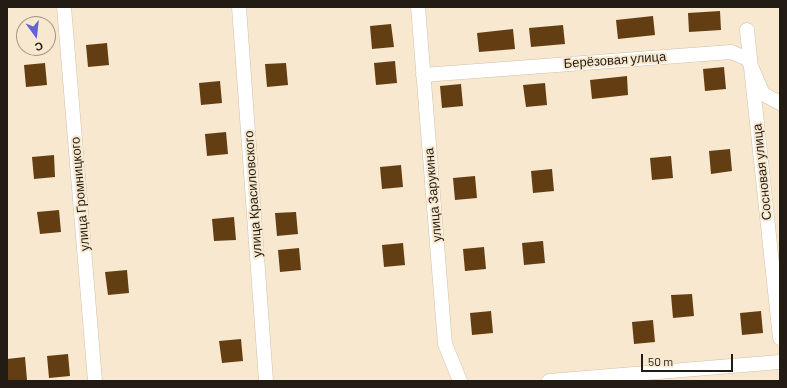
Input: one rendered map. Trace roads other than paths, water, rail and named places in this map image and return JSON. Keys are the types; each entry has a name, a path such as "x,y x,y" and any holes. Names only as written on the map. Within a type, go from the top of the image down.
{"street":[{"name":"улица Громницкого","path":"64,7 95,381"},
{"name":"улица Красиловского","path":"239,7 266,381"},
{"name":"улица Зарукина","path":"418,7 445,344 460,381"},
{"name":"Сосновая улица","path":"747,30 780,338"},
{"name":"Берёзовая улица","path":"423,75 731,52 748,59 763,94 780,103"},
{"path":"549,381 780,362"}]}
